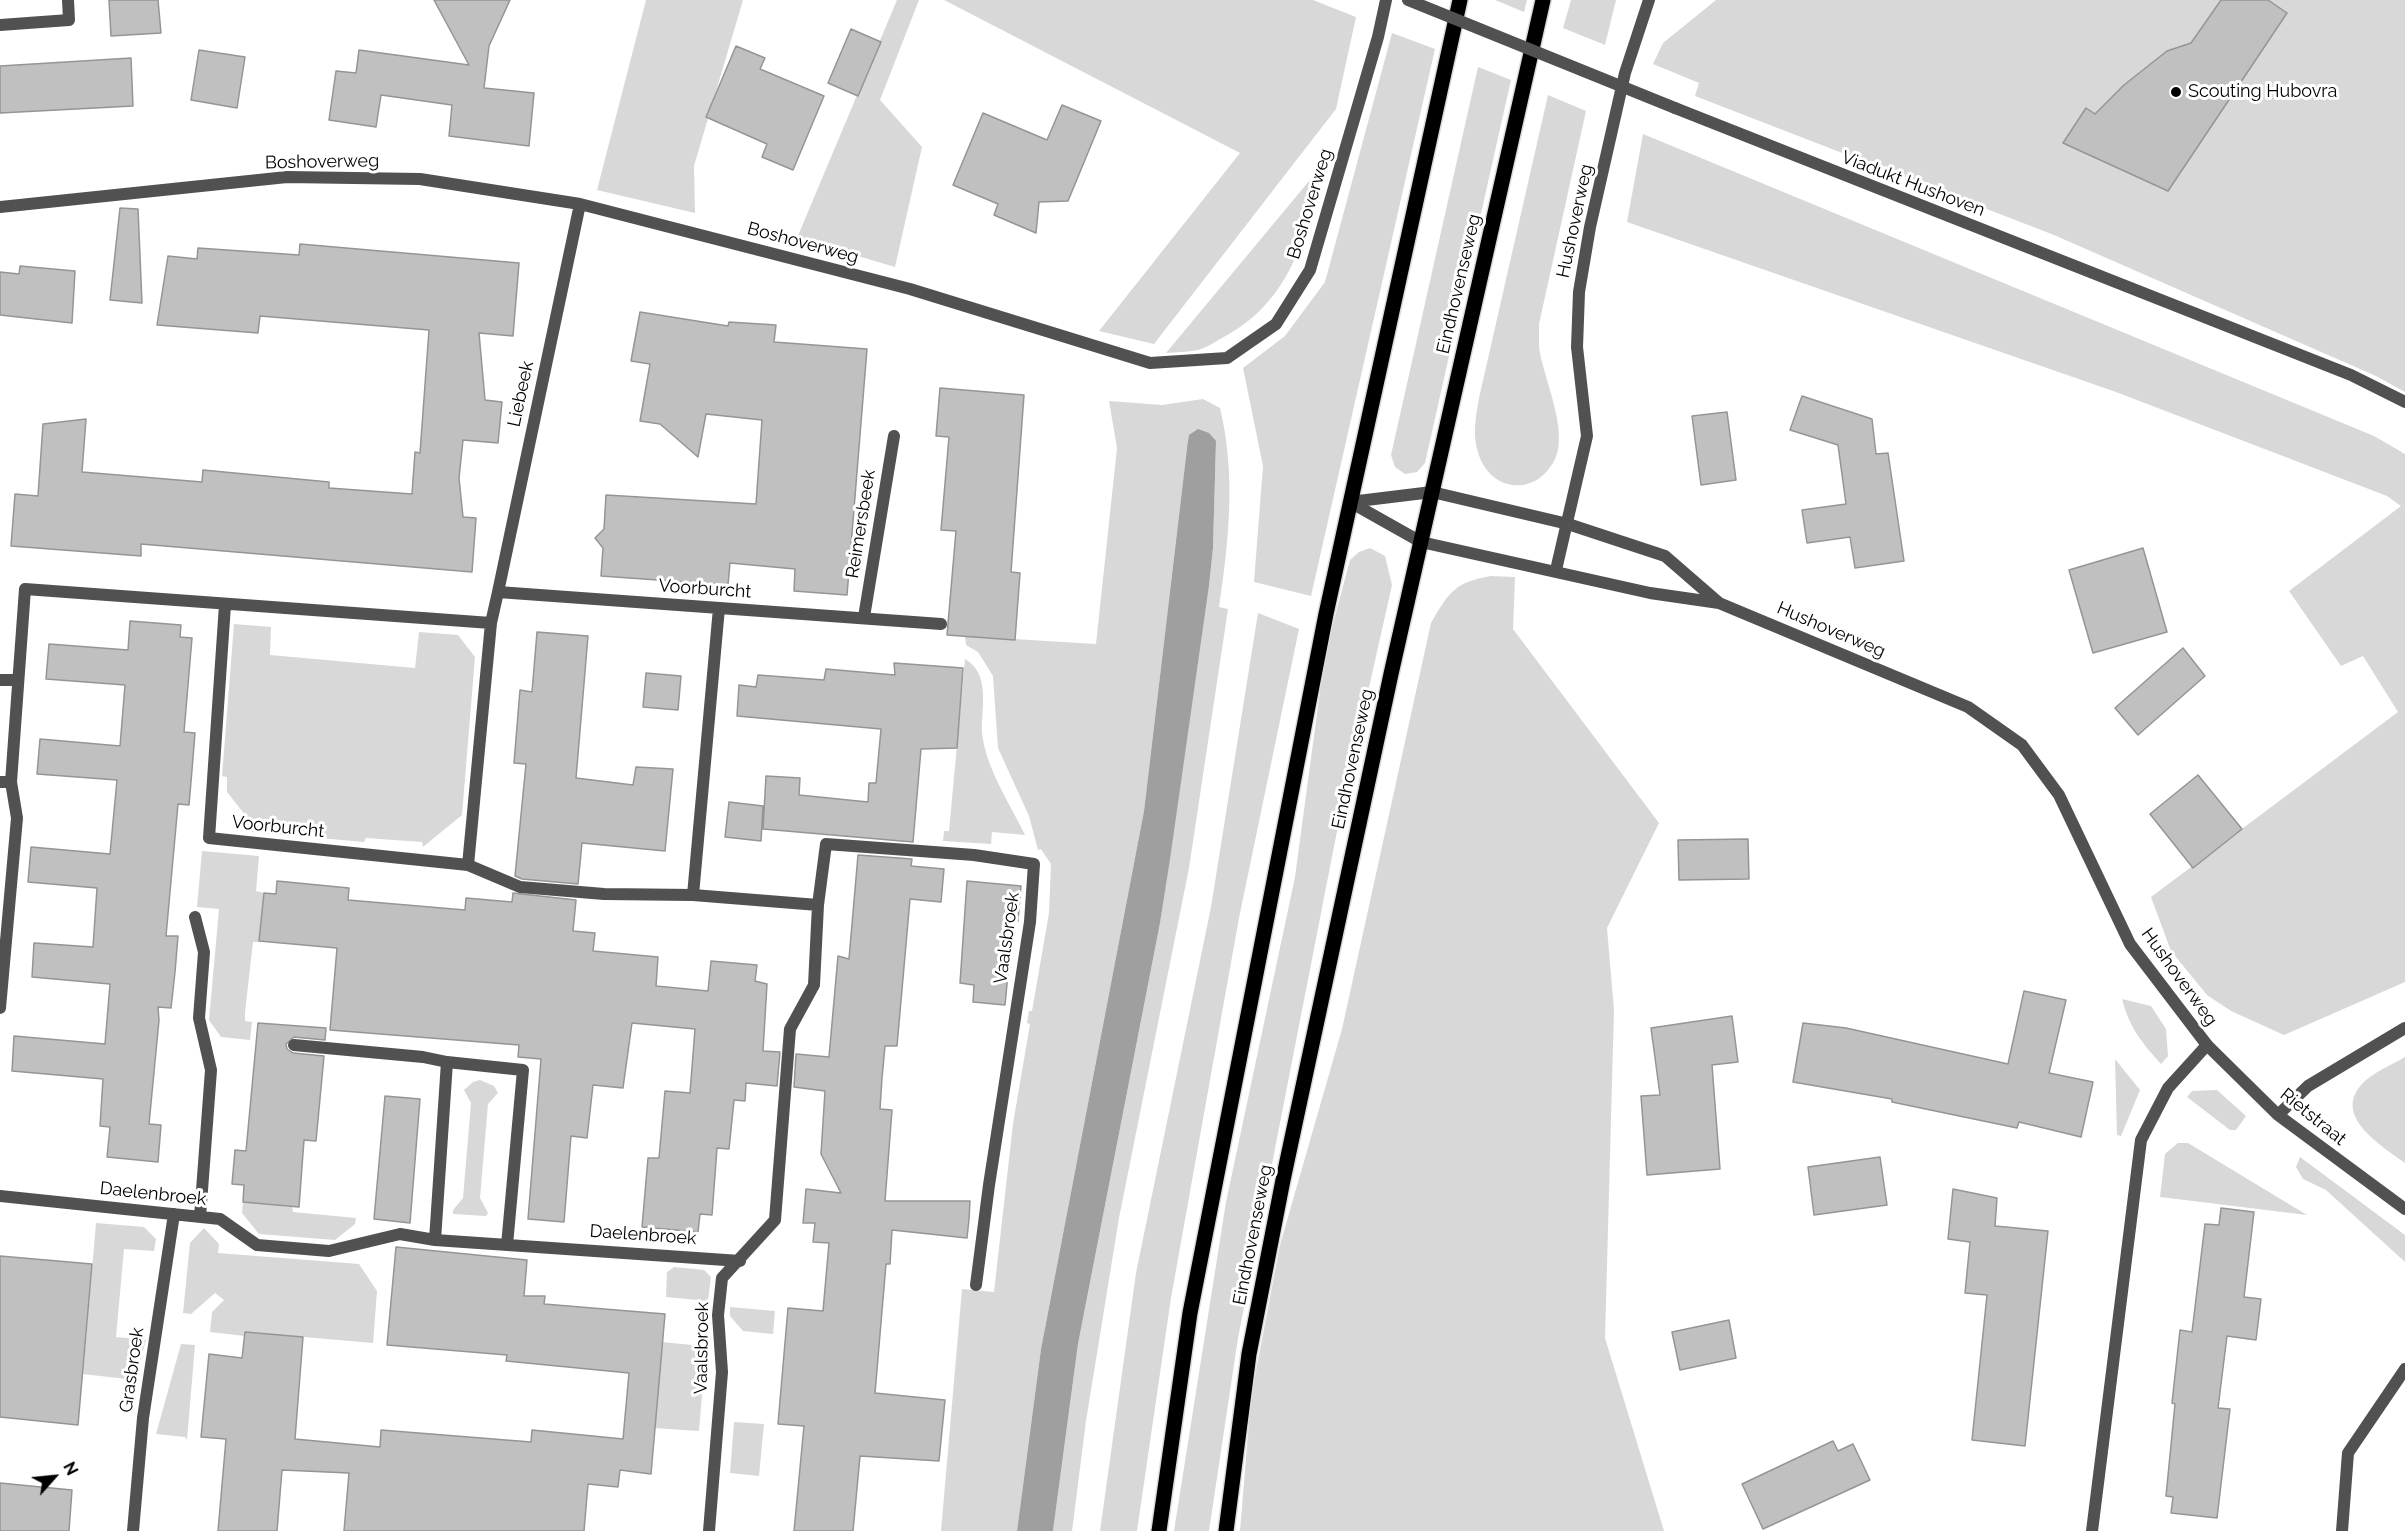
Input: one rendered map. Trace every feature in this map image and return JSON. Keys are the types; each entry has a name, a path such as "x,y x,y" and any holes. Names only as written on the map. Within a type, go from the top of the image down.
{"main road":[{"path":"1159,1531 1190,1313 1326,614 1460,0"},
{"name":"Eindhovenseweg","path":"1226,1531 1253,1330 1421,542 1543,0"}],"street":[{"path":"0,25 69,20 68,0"},
{"name":"Boshoverweg","path":"0,207 286,177 420,179 580,204 910,289 1150,363 1227,358 1276,324 1310,270 1378,37 1386,0"},
{"name":"Viadukt Hushoven","path":"1408,0 2351,375 2405,402"},
{"name":"Hushoverweg","path":"1556,570 1587,436 1577,347 1579,292 1590,227 1625,73 1649,0"},
{"name":"Liebeek","path":"498,592 580,204"},
{"name":"Reimersbeek","path":"864,618 894,436"},
{"name":"Hushoverweg","path":"1350,502 1432,492 1568,524 1665,556 1719,603"},
{"name":"Hushoverweg","path":"1350,502 1421,542 1556,570 1650,593 1719,603 1968,707 2022,745 2059,795 2130,944 2207,1045 2168,1088 2141,1140 2092,1531"},
{"path":"0,1008 17,818 5,782 25,589 491,623"},
{"path":"468,865 491,623 498,592"},
{"name":"Voorburcht","path":"498,592 941,624"},
{"name":"Voorburcht","path":"225,605 209,838 468,865 520,887 604,894 693,895"},
{"path":"719,608 693,895 818,905"},
{"path":"0,680 16,680"},
{"name":"Vaalsbroek","path":"708,1531 722,1372 718,1315 722,1278 775,1220 790,1029 814,985 818,905 826,844 974,855 1034,864 1030,922 988,1185 976,1285"},
{"path":"195,917 204,952 199,1018 211,1070 200,1217"},
{"path":"2278,1115 2308,1086 2405,1028"},
{"path":"294,1045 423,1057 447,1062 523,1070 507,1245"},
{"name":"Rietstraat","path":"2207,1045 2278,1115 2405,1209"},
{"path":"435,1240 447,1062"},
{"name":"Daelenbroek","path":"0,1196 220,1219 257,1245 329,1251 399,1234 435,1240 740,1260"},
{"name":"Grasbroek","path":"133,1531 143,1418 174,1214"},
{"path":"2342,1531 2348,1453 2405,1369"}],"shaded area":[{"path":"646,0 743,0 694,166 695,213 597,190"},
{"path":"897,0 919,0 880,100 922,147 895,267 797,238"},
{"path":"944,0 1313,0 1356,17 1336,109 1154,344 1099,331 1240,153"},
{"path":"1495,0 1527,0 1524,12"},
{"path":"1571,0 1616,0 1605,45 1563,28"},
{"path":"1716,0 2405,0 2405,392 2376,376 2054,235 1695,96 1699,83 1653,64 1663,43"},
{"path":"1392,33 1435,49 1311,596 1254,582 1263,466 1243,368 1285,336 1325,282"},
{"path":"1478,67 1511,80 1425,463 1417,472 1405,474 1395,467 1391,455"},
{"path":"1548,95 1586,111 1539,324 1541,360 1557,419 1558,447 1555,459 1547,472 1536,480 1514,485 1502,482 1484,465 1476,445 1475,425 1479,398"},
{"path":"1643,134 2374,436 2405,454 2405,982 2284,1035 2231,1011 2207,995 2171,951 2151,897 2398,712 2363,656 2341,666 2289,591 2401,506 2387,496 2116,392 1627,222"},
{"path":"1324,163 1303,240 1281,285 1265,305 1246,323 1201,349 1166,353"},
{"path":"1203,399 1220,408 1228,458 1228,532 1219,607 1228,609 1189,868 1119,1218 1086,1421 1072,1531 1053,1531 1078,1344 1160,923 1209,586 1213,548 1216,441 1187,448 1144,811 1041,1349 1017,1531 941,1531 962,1289 994,1292 1013,1124 1030,1024 1027,1023 1029,1011 1032,1011 1049,913 1051,864 1041,849 1038,850 1029,816 998,748 993,676 978,652 966,645 965,636 1096,644 1117,448 1109,401 1162,405"},
{"path":"1198,429 1209,433 1216,441 1213,548 1160,923 1078,1344 1053,1531 1017,1531 1041,1349 1144,811 1187,448 1189,435"},
{"path":"1370,548 1385,556 1392,585 1338,826 1238,1338 1209,1531 1174,1531 1226,1202 1295,877 1325,654 1350,560 1359,552"},
{"path":"1515,577 1513,629 1659,823 1607,928 1614,1010 1605,1338 1664,1531 1240,1531 1251,1397 1280,1245 1342,1029 1431,623 1454,590 1479,578"},
{"path":"1258,613 1299,629 1239,918 1171,1298 1137,1531 1100,1531 1136,1273 1211,907"},
{"path":"234,624 271,627 270,655 415,668 419,632 458,635 475,657 462,815 423,847 422,842 366,838 364,842 252,832 242,819 246,816 227,792 227,777 222,776"},
{"path":"965,659 973,665 982,682 982,732 988,758 1025,835 992,832 991,844 943,841 944,831 949,831"},
{"path":"202,851 259,856 256,891 264,893 259,942 253,942 245,1012 245,1021 252,1022 250,1040 221,1037 209,1020 219,909 197,907"},
{"path":"2122,999 2151,1006 2166,1029 2168,1056 2161,1064 2137,1034 2128,1018"},
{"path":"2405,1057 2405,1163 2364,1130 2353,1108 2354,1097 2365,1081"},
{"path":"2115,1059 2140,1090 2121,1136 2117,1135"},
{"path":"480,1080 494,1086 498,1093 488,1104 480,1198 488,1213 486,1216 453,1214 453,1210 463,1198 471,1103 464,1090 473,1082"},
{"path":"2217,1090 2246,1116 2236,1130 2230,1130 2187,1097 2192,1091"},
{"path":"2178,1143 2188,1143 2307,1215 2160,1197 2165,1154"},
{"path":"2300,1157 2405,1235 2405,1262 2326,1190 2303,1179 2296,1167"},
{"path":"243,1202 292,1207 293,1212 356,1218 355,1224 335,1240 259,1234 242,1213"},
{"path":"96,1223 144,1227 156,1239 154,1251 124,1249 116,1337 146,1340 135,1380 83,1374"},
{"path":"204,1228 219,1244 218,1253 359,1264 377,1291 373,1343 246,1332 245,1336 210,1332 212,1312 224,1300 215,1293 191,1314 183,1313 190,1243"},
{"path":"674,1267 704,1270 711,1277 708,1301 666,1297 667,1272"},
{"path":"730,1307 775,1311 773,1334 743,1331 730,1316"},
{"path":"662,1342 692,1345 704,1370 699,1431 654,1428"},
{"path":"181,1344 195,1345 187,1440 185,1437 156,1434"},
{"path":"734,1422 764,1424 759,1476 730,1473"}],"building":[{"path":"109,0 158,0 161,33 111,36"},
{"path":"434,0 510,0 489,46 484,88 534,93 529,146 449,136 452,105 381,95 376,127 329,120 336,71 356,73 359,50 469,65"},
{"name":"Scouting Hubovra","path":"2221,0 2268,0 2287,13 2168,191 2063,143 2086,108 2095,114 2124,85 2167,51 2191,43"},
{"path":"851,29 881,42 858,96 828,83"},
{"path":"736,46 765,58 760,69 824,96 793,170 762,157 767,144 706,117"},
{"path":"199,50 245,57 237,108 191,100"},
{"path":"131,58 133,106 0,113 0,66"},
{"path":"1062,105 1101,121 1068,201 1039,202 1036,233 994,215 998,204 953,185 983,113 1047,140"},
{"path":"120,208 138,209 142,303 110,300"},
{"path":"300,244 519,263 513,336 479,333 485,400 502,402 498,443 463,440 459,478 463,517 476,518 472,572 141,544 141,556 11,546 15,494 38,496 43,424 86,419 82,472 202,482 203,470 329,482 329,488 412,494 415,452 420,453 429,330 260,316 258,333 157,325 168,256 197,259 198,248 299,255"},
{"path":"20,266 75,271 72,323 0,315 0,272 19,274"},
{"path":"640,312 728,326 729,322 776,325 774,342 867,349 847,595 794,591 795,569 730,563 728,585 601,576 603,548 595,538 604,529 606,495 756,504 762,420 706,414 698,457 660,424 640,421 650,364 631,361"},
{"path":"940,388 1024,395 1011,572 1020,573 1015,640 947,635 956,531 941,530 949,437 936,436"},
{"path":"1802,396 1872,419 1876,454 1888,453 1904,561 1855,568 1850,537 1807,543 1802,510 1846,504 1838,445 1790,430"},
{"path":"1727,412 1736,480 1701,485 1692,416"},
{"path":"2143,548 2167,632 2093,653 2069,570"},
{"path":"130,621 181,625 180,637 192,638 184,732 195,733 189,805 178,804 166,936 178,936 175,972 171,1008 158,1007 159,1020 149,1124 161,1125 158,1162 107,1157 110,1127 100,1126 103,1079 12,1071 14,1036 105,1044 110,984 32,977 34,943 93,947 97,888 28,882 31,847 110,854 117,780 37,774 40,739 120,746 125,685 46,679 49,644 128,650"},
{"path":"537,632 588,636 576,778 633,785 636,767 673,769 665,851 582,843 578,884 522,879 515,876 526,764 514,763 520,690 532,692"},
{"path":"2183,648 2205,676 2138,735 2115,708"},
{"path":"894,663 963,668 957,748 921,749 913,842 763,829 766,776 800,778 799,795 868,802 869,783 876,783 881,729 737,716 739,685 756,687 758,675 824,680 826,669 895,675"},
{"path":"646,673 681,676 678,710 643,707"},
{"path":"2198,775 2242,829 2193,868 2150,814"},
{"path":"729,802 763,806 761,841 725,837"},
{"path":"1748,839 1749,879 1679,880 1678,840"},
{"path":"858,855 912,859 911,866 944,869 941,902 910,899 897,1046 885,1046 882,1078 880,1109 892,1110 885,1201 970,1201 969,1219 967,1238 892,1230 890,1264 886,1264 875,1393 945,1400 939,1461 860,1456 853,1531 794,1531 804,1426 778,1424 788,1308 823,1311 829,1243 813,1242 815,1223 803,1223 806,1189 841,1193 821,1154 825,1091 794,1087 796,1054 829,1057 838,956 849,959"},
{"path":"277,881 349,888 348,900 465,910 466,898 512,902 513,893 576,900 573,931 595,933 593,951 658,957 656,986 708,991 711,961 757,965 755,981 767,984 763,1051 780,1052 777,1086 746,1083 745,1101 734,1100 729,1149 717,1148 712,1215 700,1214 698,1232 642,1227 648,1158 659,1158 665,1091 690,1093 695,1029 632,1023 623,1088 593,1085 587,1138 571,1136 564,1222 528,1219 541,1059 518,1057 519,1045 330,1030 337,948 259,941 264,893 276,894"},
{"path":"967,881 1021,886 1018,921 1013,921 1005,1005 973,1002 974,985 960,983"},
{"path":"2024,991 2066,1000 2049,1073 2093,1082 2081,1137 2019,1122 2017,1128 1892,1102 1892,1099 1793,1082 1803,1023 1846,1028 2008,1064"},
{"path":"1732,1016 1738,1062 1712,1065 1720,1169 1647,1175 1641,1096 1660,1095 1651,1028"},
{"path":"258,1023 326,1028 325,1040 294,1037 286,1044 287,1049 293,1053 324,1056 316,1141 304,1140 299,1207 243,1202 244,1185 232,1184 235,1150 246,1151"},
{"path":"385,1096 420,1099 410,1223 374,1219"},
{"path":"1880,1157 1887,1205 1814,1215 1808,1167"},
{"path":"1953,1189 1997,1198 1995,1226 2048,1231 2025,1446 1972,1440 1987,1295 1965,1293 1970,1242 1948,1239"},
{"path":"2221,1208 2254,1212 2244,1297 2261,1299 2256,1340 2227,1336 2218,1408 2230,1409 2217,1518 2171,1513 2173,1497 2166,1496 2175,1404 2172,1403 2180,1330 2192,1332 2205,1224 2219,1225"},
{"path":"396,1247 527,1260 524,1296 545,1296 544,1304 665,1314 651,1474 620,1470 618,1487 588,1484 584,1531 344,1531 349,1473 282,1470 277,1531 218,1531 226,1439 201,1437 209,1354 242,1358 245,1332 303,1337 295,1439 380,1447 381,1430 531,1442 532,1430 623,1439 629,1373 506,1361 507,1355 387,1345"},
{"path":"0,1256 92,1264 78,1425 0,1417"},
{"path":"1729,1320 1736,1358 1680,1370 1672,1332"},
{"path":"1833,1441 1838,1451 1853,1444 1870,1480 1763,1529 1742,1484"},
{"path":"0,1483 72,1490 69,1531 0,1531"}],"place":[{"name":"Scouting Hubovra","path":"2176,92"}]}
